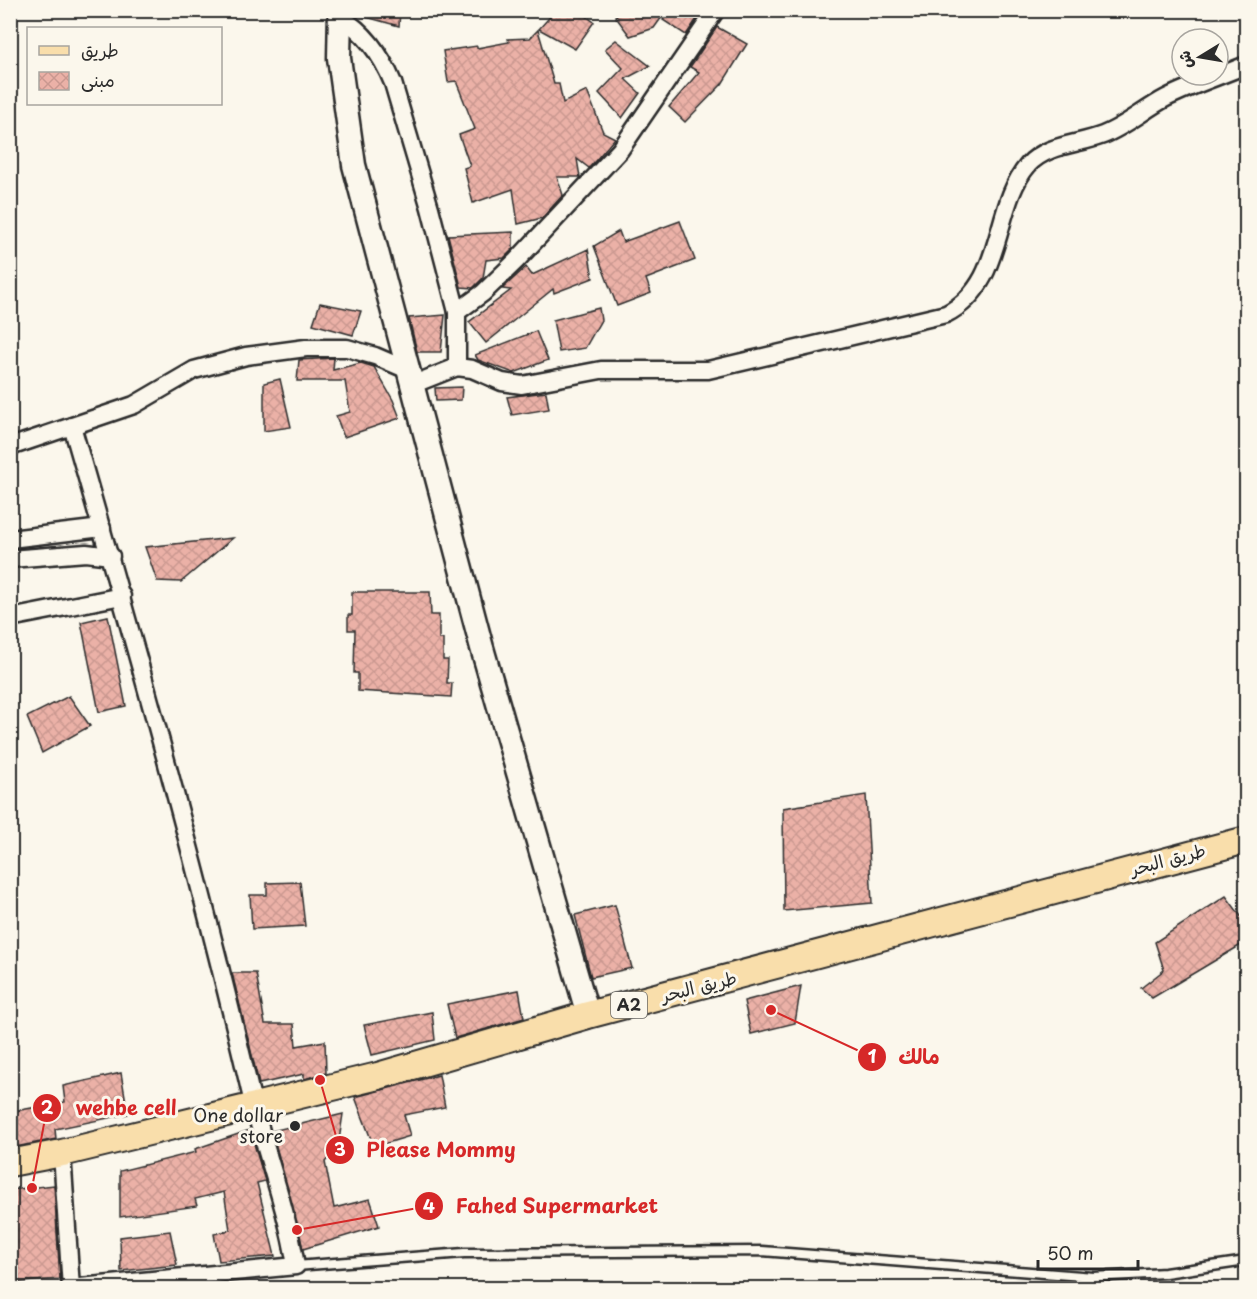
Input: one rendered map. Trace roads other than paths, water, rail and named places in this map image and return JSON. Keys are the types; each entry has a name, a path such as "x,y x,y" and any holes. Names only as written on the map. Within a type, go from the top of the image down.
{"main road":[{"name":"طريق البحر","path":"10,1163 254,1108 389,1073 588,1015 1246,840"}],"street":[{"path":"457,312 509,268 620,150 716,10"},
{"path":"340,14 366,39 386,66 393,83 430,208 457,312 457,367"},
{"path":"340,14 341,79 354,165 488,669 588,1015"},
{"path":"10,447 149,399 194,370 246,356 296,349 337,347 361,351 412,377 457,367 472,369 502,382 522,385 601,370 708,370 946,314 961,304 981,279 993,254 1016,187 1033,160 1053,149 1102,135 1174,94 1246,65"},
{"path":"62,1153 71,1288 296,1266 292,1240 254,1108 168,764 111,556 72,426"},
{"path":"10,539 102,528"},
{"path":"10,559 86,554 111,556"},
{"path":"10,618 122,596"}],"lane":[{"path":"296,1266 464,1253 762,1251 1094,1277 1165,1273 1246,1261"}],"place":[{"name":"مالك","path":"771,1010"},
{"name":"Please Mommy","path":"320,1080"},
{"name":"One dollar store","path":"295,1126"},
{"name":"wehbe cell","path":"32,1188"},
{"name":"Fahed Supermarket","path":"297,1230"}]}
